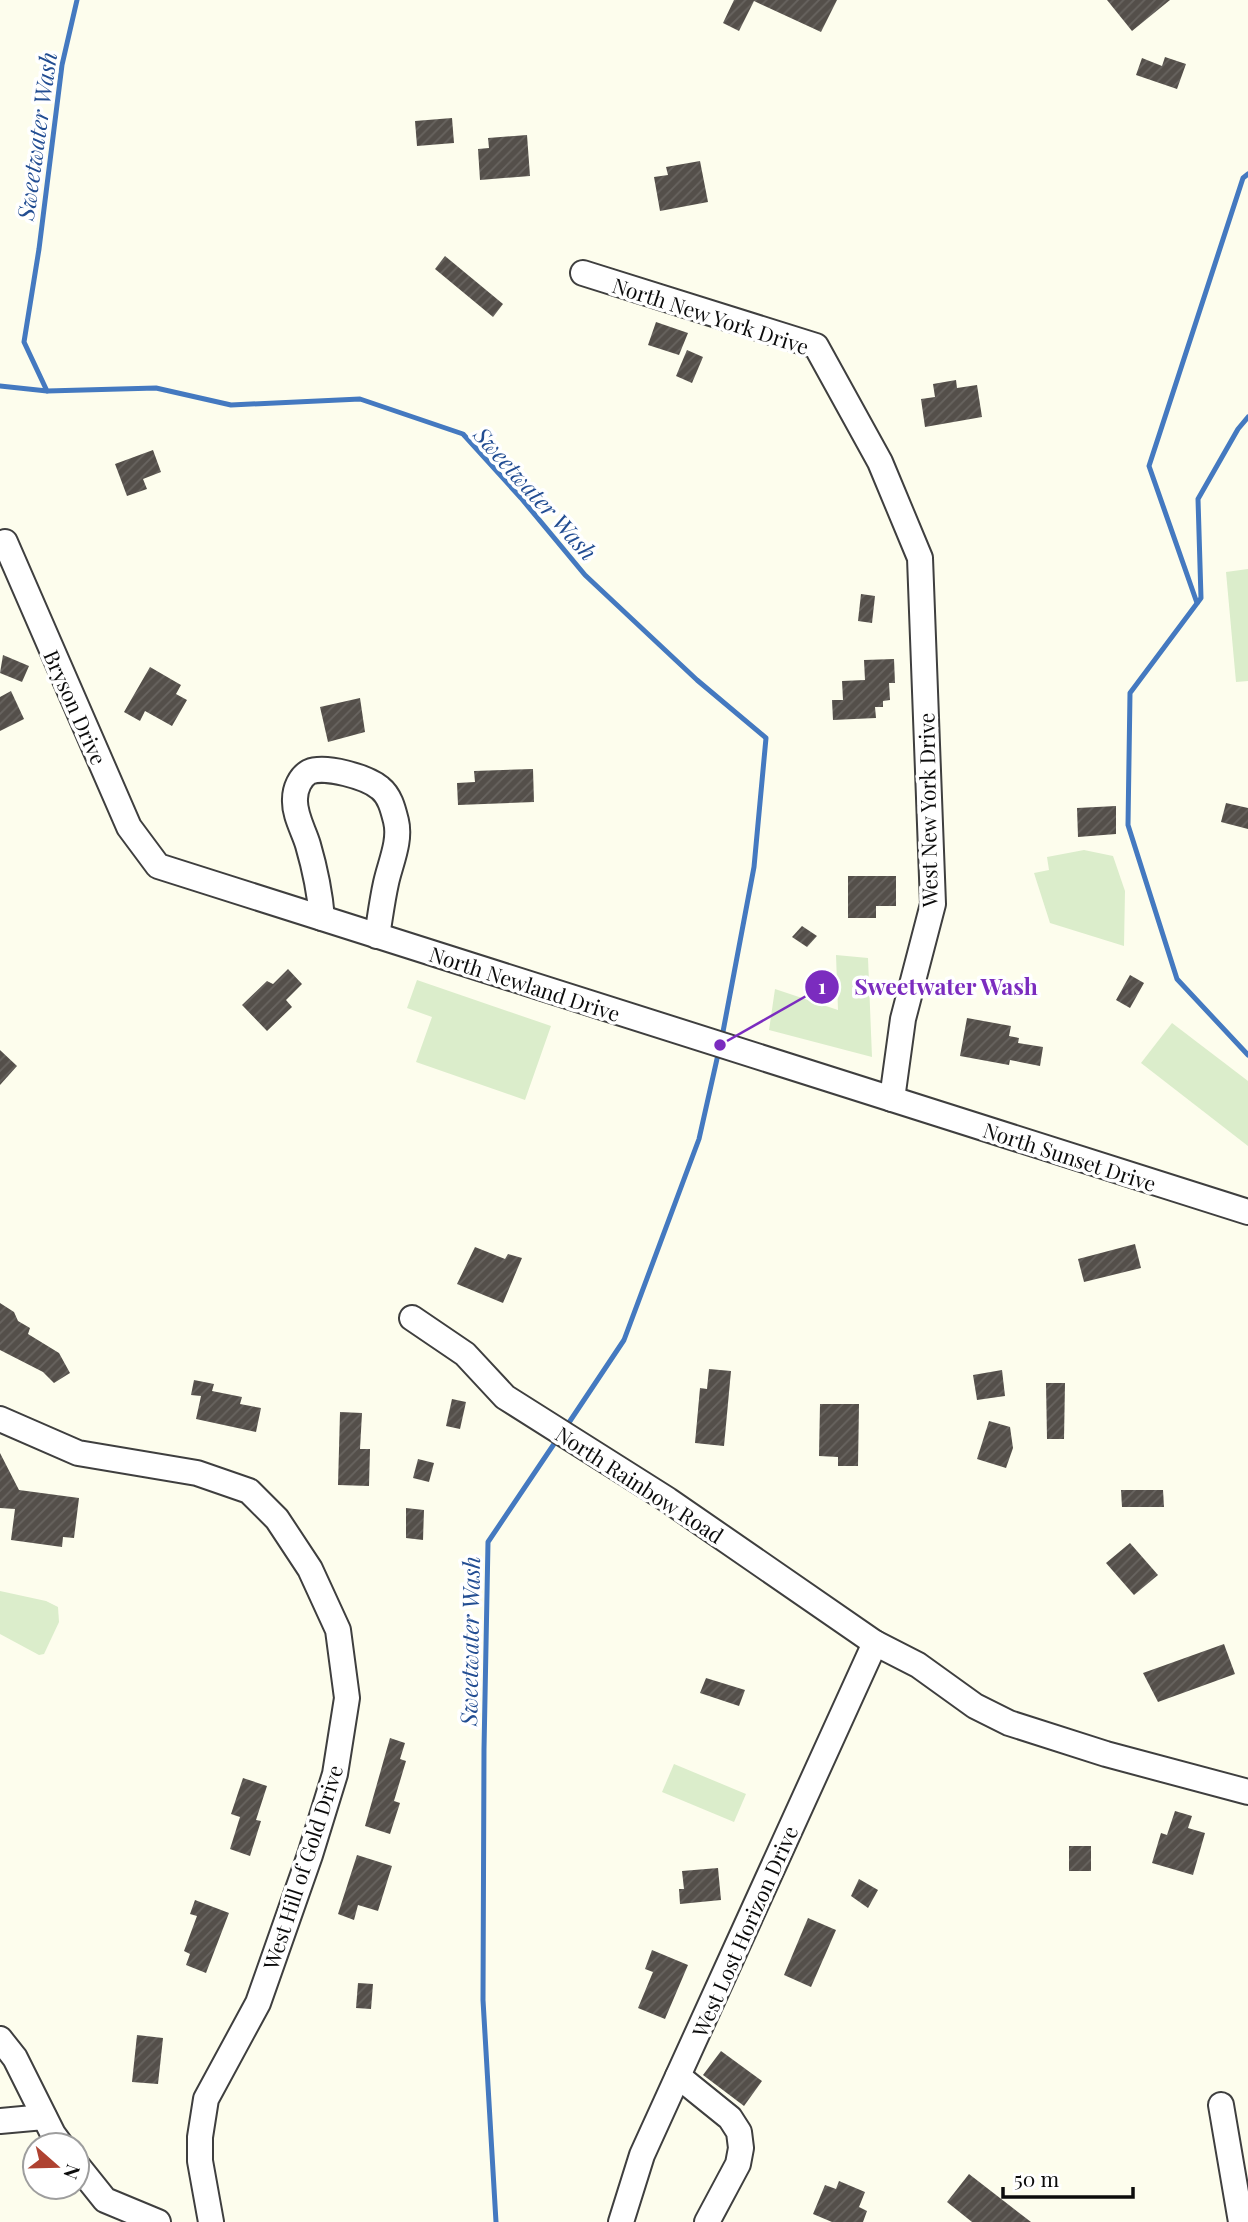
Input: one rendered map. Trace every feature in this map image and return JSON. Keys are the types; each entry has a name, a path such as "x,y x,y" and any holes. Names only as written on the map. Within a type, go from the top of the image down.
{"street":[{"name":"North New York Drive","path":"583,273 816,346 880,462 920,558"},
{"name":"Bryson Drive","path":"5,542 129,827 158,866"},
{"name":"West New York Drive","path":"892,1099 903,1019 933,904 920,558"},
{"path":"322,918 314,871 295,800 298,784 309,772 331,770 362,778 380,787 389,798 397,824 396,843 377,936"},
{"name":"North Newland Drive","path":"158,866 892,1099"},
{"name":"North Sunset Drive","path":"892,1099 1248,1212"},
{"name":"North Rainbow Road","path":"412,1318 464,1354 505,1397 668,1500 875,1643 918,1665 975,1706 1009,1723 1106,1754 1248,1792"},
{"name":"West Hill of Gold Drive","path":"0,1419 78,1453 197,1473 249,1491 277,1519 310,1569 338,1630 347,1698 335,1774 310,1855 258,2003 206,2099 200,2137 200,2161 211,2222"},
{"name":"West Lost Horizon Drive","path":"621,2222 642,2155 875,1643"},
{"path":"0,2039 15,2058 52,2131"},
{"path":"678,2076 730,2119 739,2132 741,2148 738,2164 707,2222"},
{"path":"1221,2105 1241,2222"},
{"path":"0,2121 44,2117"},
{"path":"91,2182 105,2200 158,2222"}],"green space":[{"path":"1248,569 1248,681 1236,682 1226,572"},
{"path":"1084,850 1113,856 1125,891 1124,946 1050,923 1034,873 1049,870 1047,857"},
{"path":"836,955 868,958 872,1057 769,1030 775,989 838,1010"},
{"path":"417,980 551,1026 525,1100 416,1062 432,1017 407,1008"},
{"path":"1172,1023 1248,1081 1248,1146 1141,1063"},
{"path":"0,1591 46,1601 58,1607 59,1622 44,1654 39,1655 0,1634"},
{"path":"674,1764 746,1794 734,1822 662,1792"}],"building":[{"path":"734,0 837,0 821,32 754,1 739,31 723,23"},
{"path":"1107,0 1170,0 1132,31"},
{"path":"1165,57 1186,64 1177,89 1136,75 1142,58 1162,66"},
{"path":"452,118 454,143 417,146 415,121"},
{"path":"527,135 530,176 480,180 478,149 489,148 488,138"},
{"path":"700,161 708,202 660,211 654,177 668,175 666,167"},
{"path":"445,256 503,304 493,317 435,269"},
{"path":"656,322 688,333 679,355 648,345"},
{"path":"687,350 703,357 692,383 676,376"},
{"path":"956,380 957,388 977,385 982,417 925,427 921,399 935,397 933,384"},
{"path":"153,450 161,472 143,479 147,489 127,496 115,464"},
{"path":"861,594 875,596 872,623 858,621"},
{"path":"3,655 29,666 22,682 0,673"},
{"path":"894,659 895,683 889,683 890,700 883,701 883,707 875,707 876,718 833,720 832,700 843,700 842,681 865,680 864,660"},
{"path":"150,667 181,685 176,694 187,700 172,726 145,711 140,721 124,712"},
{"path":"11,691 24,719 0,731 0,697"},
{"path":"360,698 365,732 328,742 320,707"},
{"path":"533,769 534,802 458,805 457,783 475,782 474,771"},
{"path":"1226,803 1248,808 1248,829 1221,822"},
{"path":"1116,806 1116,834 1078,837 1077,808"},
{"path":"848,876 896,876 896,906 876,906 876,918 848,918"},
{"path":"802,926 817,936 807,947 792,937"},
{"path":"288,969 302,984 286,1000 292,1007 267,1031 242,1005 267,981 273,984"},
{"path":"1130,975 1144,983 1130,1008 1116,1000"},
{"path":"967,1018 1011,1026 1009,1036 1019,1038 1018,1043 1043,1047 1040,1066 1010,1060 1009,1065 960,1056"},
{"path":"0,1050 17,1066 0,1085"},
{"path":"1135,1244 1141,1268 1084,1282 1078,1259"},
{"path":"475,1247 505,1259 508,1254 522,1258 503,1303 457,1284"},
{"path":"0,1303 14,1312 18,1321 30,1328 28,1334 59,1353 70,1373 54,1383 43,1372 0,1350"},
{"path":"709,1369 731,1371 724,1446 695,1443 700,1388 707,1389"},
{"path":"1002,1370 1005,1396 977,1400 973,1375"},
{"path":"194,1380 214,1384 212,1391 242,1397 240,1404 261,1408 256,1432 196,1419 201,1396 191,1395"},
{"path":"1046,1383 1065,1383 1064,1439 1047,1439"},
{"path":"452,1399 466,1402 460,1429 446,1426"},
{"path":"820,1404 859,1404 858,1466 838,1466 838,1457 819,1456"},
{"path":"340,1412 362,1413 360,1449 370,1449 369,1486 338,1485"},
{"path":"989,1421 1010,1427 1013,1448 1006,1468 977,1459"},
{"path":"0,1453 19,1490 79,1498 74,1538 63,1537 62,1547 11,1540 15,1509 0,1508"},
{"path":"418,1459 434,1463 429,1482 413,1478"},
{"path":"1121,1490 1163,1490 1164,1507 1122,1507"},
{"path":"406,1508 424,1510 423,1540 406,1538"},
{"path":"1130,1543 1158,1575 1134,1595 1106,1563"},
{"path":"1224,1644 1235,1674 1158,1702 1143,1673"},
{"path":"706,1678 745,1690 739,1706 700,1693"},
{"path":"390,1738 405,1743 400,1759 406,1761 394,1801 400,1803 390,1834 365,1826"},
{"path":"243,1778 267,1786 256,1820 261,1821 250,1856 230,1849 240,1817 231,1814"},
{"path":"1175,1811 1192,1816 1188,1828 1205,1833 1193,1875 1152,1863 1161,1833 1167,1835"},
{"path":"1069,1846 1091,1846 1091,1871 1069,1871"},
{"path":"357,1855 392,1866 378,1911 358,1905 354,1920 338,1914"},
{"path":"718,1868 721,1900 680,1904 679,1889 684,1889 682,1871"},
{"path":"859,1879 878,1890 868,1908 851,1896"},
{"path":"195,1900 229,1913 206,1973 186,1965 190,1954 184,1951 197,1916 190,1914"},
{"path":"808,1918 836,1930 811,1987 784,1975"},
{"path":"652,1950 688,1965 665,2019 638,2008 653,1972 645,1969"},
{"path":"358,1983 373,1984 371,2009 356,2008"},
{"path":"137,2035 163,2038 158,2084 132,2082"},
{"path":"721,2051 762,2081 744,2106 703,2075"},
{"path":"969,2174 1031,2222 972,2222 947,2202"},
{"path":"839,2181 865,2192 859,2207 867,2211 863,2222 832,2222 813,2214 825,2185 836,2189"}],"waterway":[{"name":"Sweetwater Wash","path":"77,0 62,65 39,249 24,342 47,391 156,388 231,405 360,399 463,434 585,575 697,680 766,738 754,867 722,1037"},
{"path":"1197,603 1149,466 1243,178 1248,174"},
{"path":"0,386 47,391"},
{"path":"1248,417 1238,429 1198,499 1201,598 1130,693 1128,825 1177,979 1248,1055"},
{"name":"Sweetwater Wash","path":"566,1427 624,1340 699,1139 719,1050"},
{"name":"Sweetwater Wash","path":"496,2222 483,2000 488,1542 558,1438"}],"place":[{"name":"Sweetwater Wash","path":"720,1045"}]}
